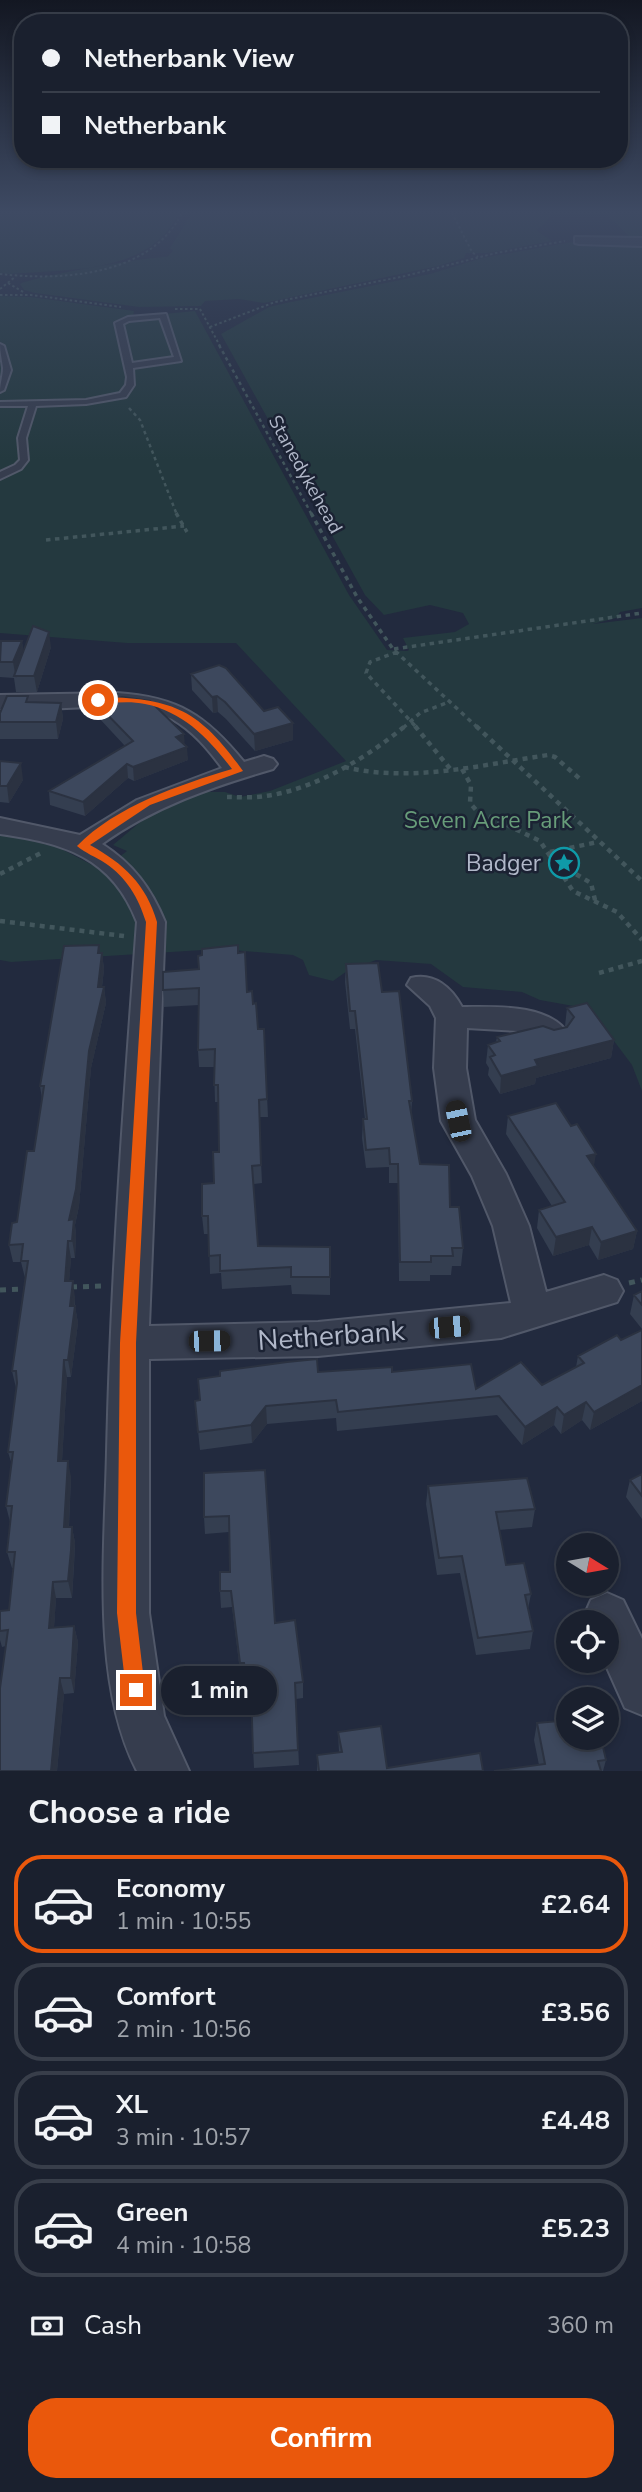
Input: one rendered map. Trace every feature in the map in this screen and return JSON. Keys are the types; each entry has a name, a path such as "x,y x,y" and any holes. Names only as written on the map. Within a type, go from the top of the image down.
{"street":[{"path":"0,702 50,704 132,699 157,703 181,713 201,726 238,771"},
{"path":"75,843 146,803 183,787 264,764"},
{"path":"0,826 43,832 75,843 110,861 134,883 145,901 151,922 130,1284 126,1613 140,1716 151,1747 164,1771"},
{"path":"422,985 442,999 452,1018 450,1068 458,1121 489,1174 510,1226 533,1314"},
{"path":"452,1018 527,1022 543,1027 553,1035"},
{"name":"Netherbank","path":"128,1343 318,1339 501,1322 604,1290"},
{"path":"619,1642 642,1691"}],"lane":[{"path":"0,404 98,401 117,397 126,392 131,381 120,321 163,316 172,309"},
{"path":"129,366 178,359 163,316"},
{"path":"0,346 8,370 0,390"},
{"path":"0,476 22,463 22,438 33,403"}],"path":[{"path":"36,296 137,309 172,309"},
{"path":"210,327 268,304 309,296"},
{"name":"Stanedykehead","path":"172,309 200,309 357,597 395,650 642,881"},
{"path":"98,401 126,406 138,417 171,503 187,532"},
{"path":"46,540 184,526"},
{"path":"452,771 366,673 370,662 395,650 642,613"},
{"path":"183,787 193,794 247,798 309,784 384,744 410,721 449,702"},
{"path":"344,767 395,776 452,771 548,755 555,757 580,779"},
{"path":"462,769 470,778 473,791 470,803 475,810 494,822 534,837 550,852 572,891 595,900 630,922 642,940"},
{"path":"550,852 599,842"},
{"path":"0,874 75,843"},
{"path":"558,864 591,883 595,900"},
{"path":"0,921 152,939"},
{"path":"599,973 642,961"},
{"path":"65,1287 130,1284"},
{"path":"0,1290 39,1289"}],"green space":[{"name":"Seven Acre Park","path":"0,296 31,297 134,311 133,317 195,311 349,595 387,650 407,651 409,650 403,638 455,632 469,624 463,613 430,605 384,615 365,595 221,334 269,307 324,296 642,296 642,608 620,612 616,618 593,624 642,618 642,1091 632,1065 590,1009 540,1000 522,992 463,987 431,964 376,960 347,971 333,981 309,975 303,960 293,955 219,949 11,962 0,960 0,834 48,842 102,870 127,851 113,845 145,818 195,792 225,792 240,797 270,791 346,761 236,643 127,643 0,633"},
{"path":"55,296 299,296 264,303 239,299 205,301 201,306 139,307"}],"building":[{"path":"33,626 49,632 34,676 14,676"},
{"path":"1,641 22,641 13,662 0,662"},
{"path":"219,665 226,668 264,711 278,707 293,723 254,734 225,702 217,696 212,697 191,674"},
{"path":"7,696 28,696 26,702 61,703 56,722 0,722 0,713"},
{"path":"122,697 150,701 184,734 176,737 187,747 133,767 127,764 83,802 49,791 133,741 98,705"},
{"path":"0,761 21,763 7,786 0,786"},
{"path":"99,945 98,953 102,953 98,987 104,987 89,1051 76,1189 69,1220 74,1219 72,1241 68,1241 65,1281 73,1281 70,1306 75,1306 68,1360 64,1360 58,1461 68,1461 64,1527 72,1527 71,1550 68,1581 53,1582 49,1628 74,1626 71,1678 60,1678 51,1771 0,1771 0,1688 8,1630 0,1631 0,1611 9,1610 15,1552 7,1552 12,1506 6,1506 13,1452 8,1452 17,1383 16,1371 12,1371 28,1261 21,1261 23,1244 9,1245 12,1223 17,1222 27,1151 34,1151 44,1086 40,1086 64,946"},
{"path":"238,945 238,953 245,952 247,992 252,991 253,1004 256,1003 258,1029 264,1029 267,1099 259,1100 261,1165 252,1166 258,1246 330,1247 330,1277 291,1277 291,1267 220,1271 220,1255 209,1256 208,1216 202,1216 202,1184 214,1183 213,1152 219,1152 218,1085 214,1085 215,1049 198,1050 199,988 163,990 163,972 199,969 198,956 202,955 202,949"},
{"path":"378,963 382,992 399,991 412,1101 409,1101 420,1164 449,1165 450,1207 459,1207 463,1248 452,1248 453,1256 431,1256 431,1262 400,1262 398,1164 390,1164 389,1148 366,1150 363,1119 367,1119 355,1011 350,1011 346,964"},
{"path":"587,1003 614,1040 535,1060 538,1066 501,1076 490,1057 495,1055 488,1045 500,1041 497,1037 543,1026 554,1030 567,1027 574,1017 567,1008"},
{"path":"556,1103 571,1126 577,1124 596,1154 587,1156 637,1231 601,1242 592,1227 556,1237 539,1210 565,1202 508,1116"},
{"path":"642,1291 642,1305 634,1295"},
{"path":"642,1330 642,1385 594,1412 586,1402 564,1415 557,1407 525,1427 499,1396 338,1412 336,1400 266,1406 251,1425 198,1432 195,1401 200,1400 198,1379 220,1376 220,1371 317,1359 318,1372 392,1367 392,1372 471,1364 476,1389 521,1362 542,1385 584,1363 578,1356 617,1335 621,1340"},
{"path":"265,1470 275,1623 295,1620 303,1682 295,1683 298,1750 253,1753 251,1690 247,1690 244,1663 240,1663 231,1591 220,1591 220,1572 230,1572 229,1516 204,1517 204,1473"},
{"path":"642,1474 642,1496 630,1480"},
{"path":"527,1478 535,1509 496,1512 506,1565 524,1563 531,1594 525,1595 533,1631 478,1638 462,1556 439,1558 428,1486"},
{"path":"556,1721 556,1750 604,1750 606,1760 598,1761 601,1771 494,1771 545,1764 537,1723"},
{"path":"381,1726 387,1768 480,1753 483,1771 319,1771 317,1755 342,1752 338,1732"}],"place":[{"name":"Badger","path":"564,863"}],"route":[{"path":"98,700 145,701 181,713 201,726 215,740 238,771 183,787 146,803 82,846 110,861 134,883 145,901 151,922 128,1343 126,1613 136,1690"}]}
